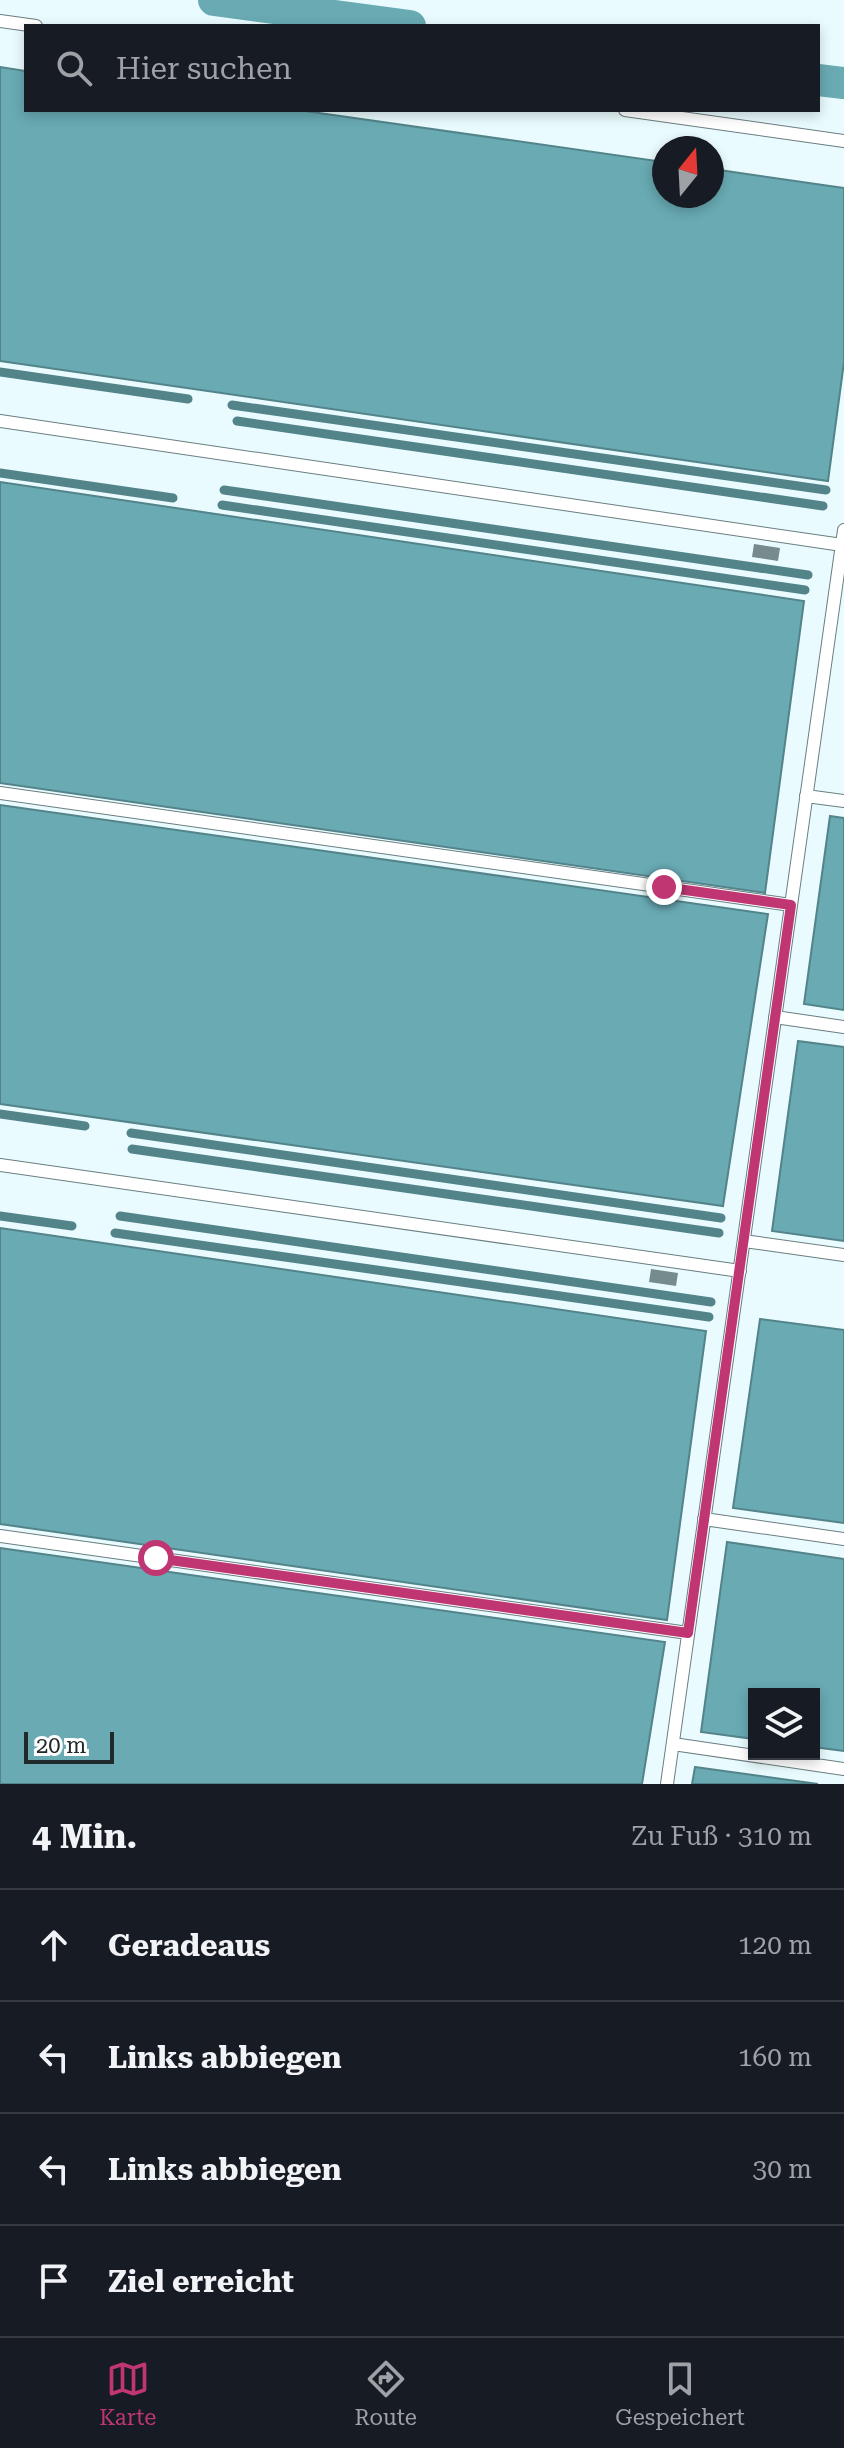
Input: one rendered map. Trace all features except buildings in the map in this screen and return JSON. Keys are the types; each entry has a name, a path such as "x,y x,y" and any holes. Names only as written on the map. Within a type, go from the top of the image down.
{"lane":[{"path":"0,21 24,24"},
{"path":"639,112 844,141"},
{"path":"0,421 842,545"},
{"path":"667,1784 844,530"},
{"path":"0,793 791,905"},
{"path":"806,796 844,801"},
{"path":"775,1017 844,1027"},
{"path":"0,1165 740,1271"},
{"path":"744,1241 844,1255"},
{"path":"704,1519 844,1539"},
{"path":"0,1536 688,1633"},
{"path":"673,1744 844,1769"}],"water":[{"path":"0,67 24,71 24,112 312,112 652,160 652,208 724,208 724,171 844,188 844,362 828,481 0,361"},
{"path":"0,482 804,601 765,893 0,783"},
{"path":"0,805 768,914 723,1206 0,1104"},
{"path":"830,816 844,818 844,1010 804,1004"},
{"path":"798,1041 844,1047 844,1241 772,1231"},
{"path":"0,1228 706,1331 667,1620 0,1524"},
{"path":"760,1319 844,1330 844,1523 733,1508"},
{"path":"727,1542 844,1559 844,1751 820,1748 820,1688 748,1688 748,1738 701,1732"},
{"path":"0,1548 665,1642 642,1784 0,1784"},
{"path":"695,1767 818,1784 692,1784"}],"waterway":[{"path":"214,0 395,24"},
{"path":"820,80 844,83"},
{"path":"0,372 188,399"},
{"path":"232,405 826,490"},
{"path":"237,421 823,506"},
{"path":"0,473 173,498"},
{"path":"224,490 808,575"},
{"path":"222,505 805,590"},
{"path":"0,1114 85,1126"},
{"path":"131,1133 721,1218"},
{"path":"132,1149 719,1233"},
{"path":"0,1216 72,1226"},
{"path":"120,1216 711,1302"},
{"path":"115,1233 709,1317"}],"route":[{"path":"156,1558 688,1633 791,905 664,887"}]}
